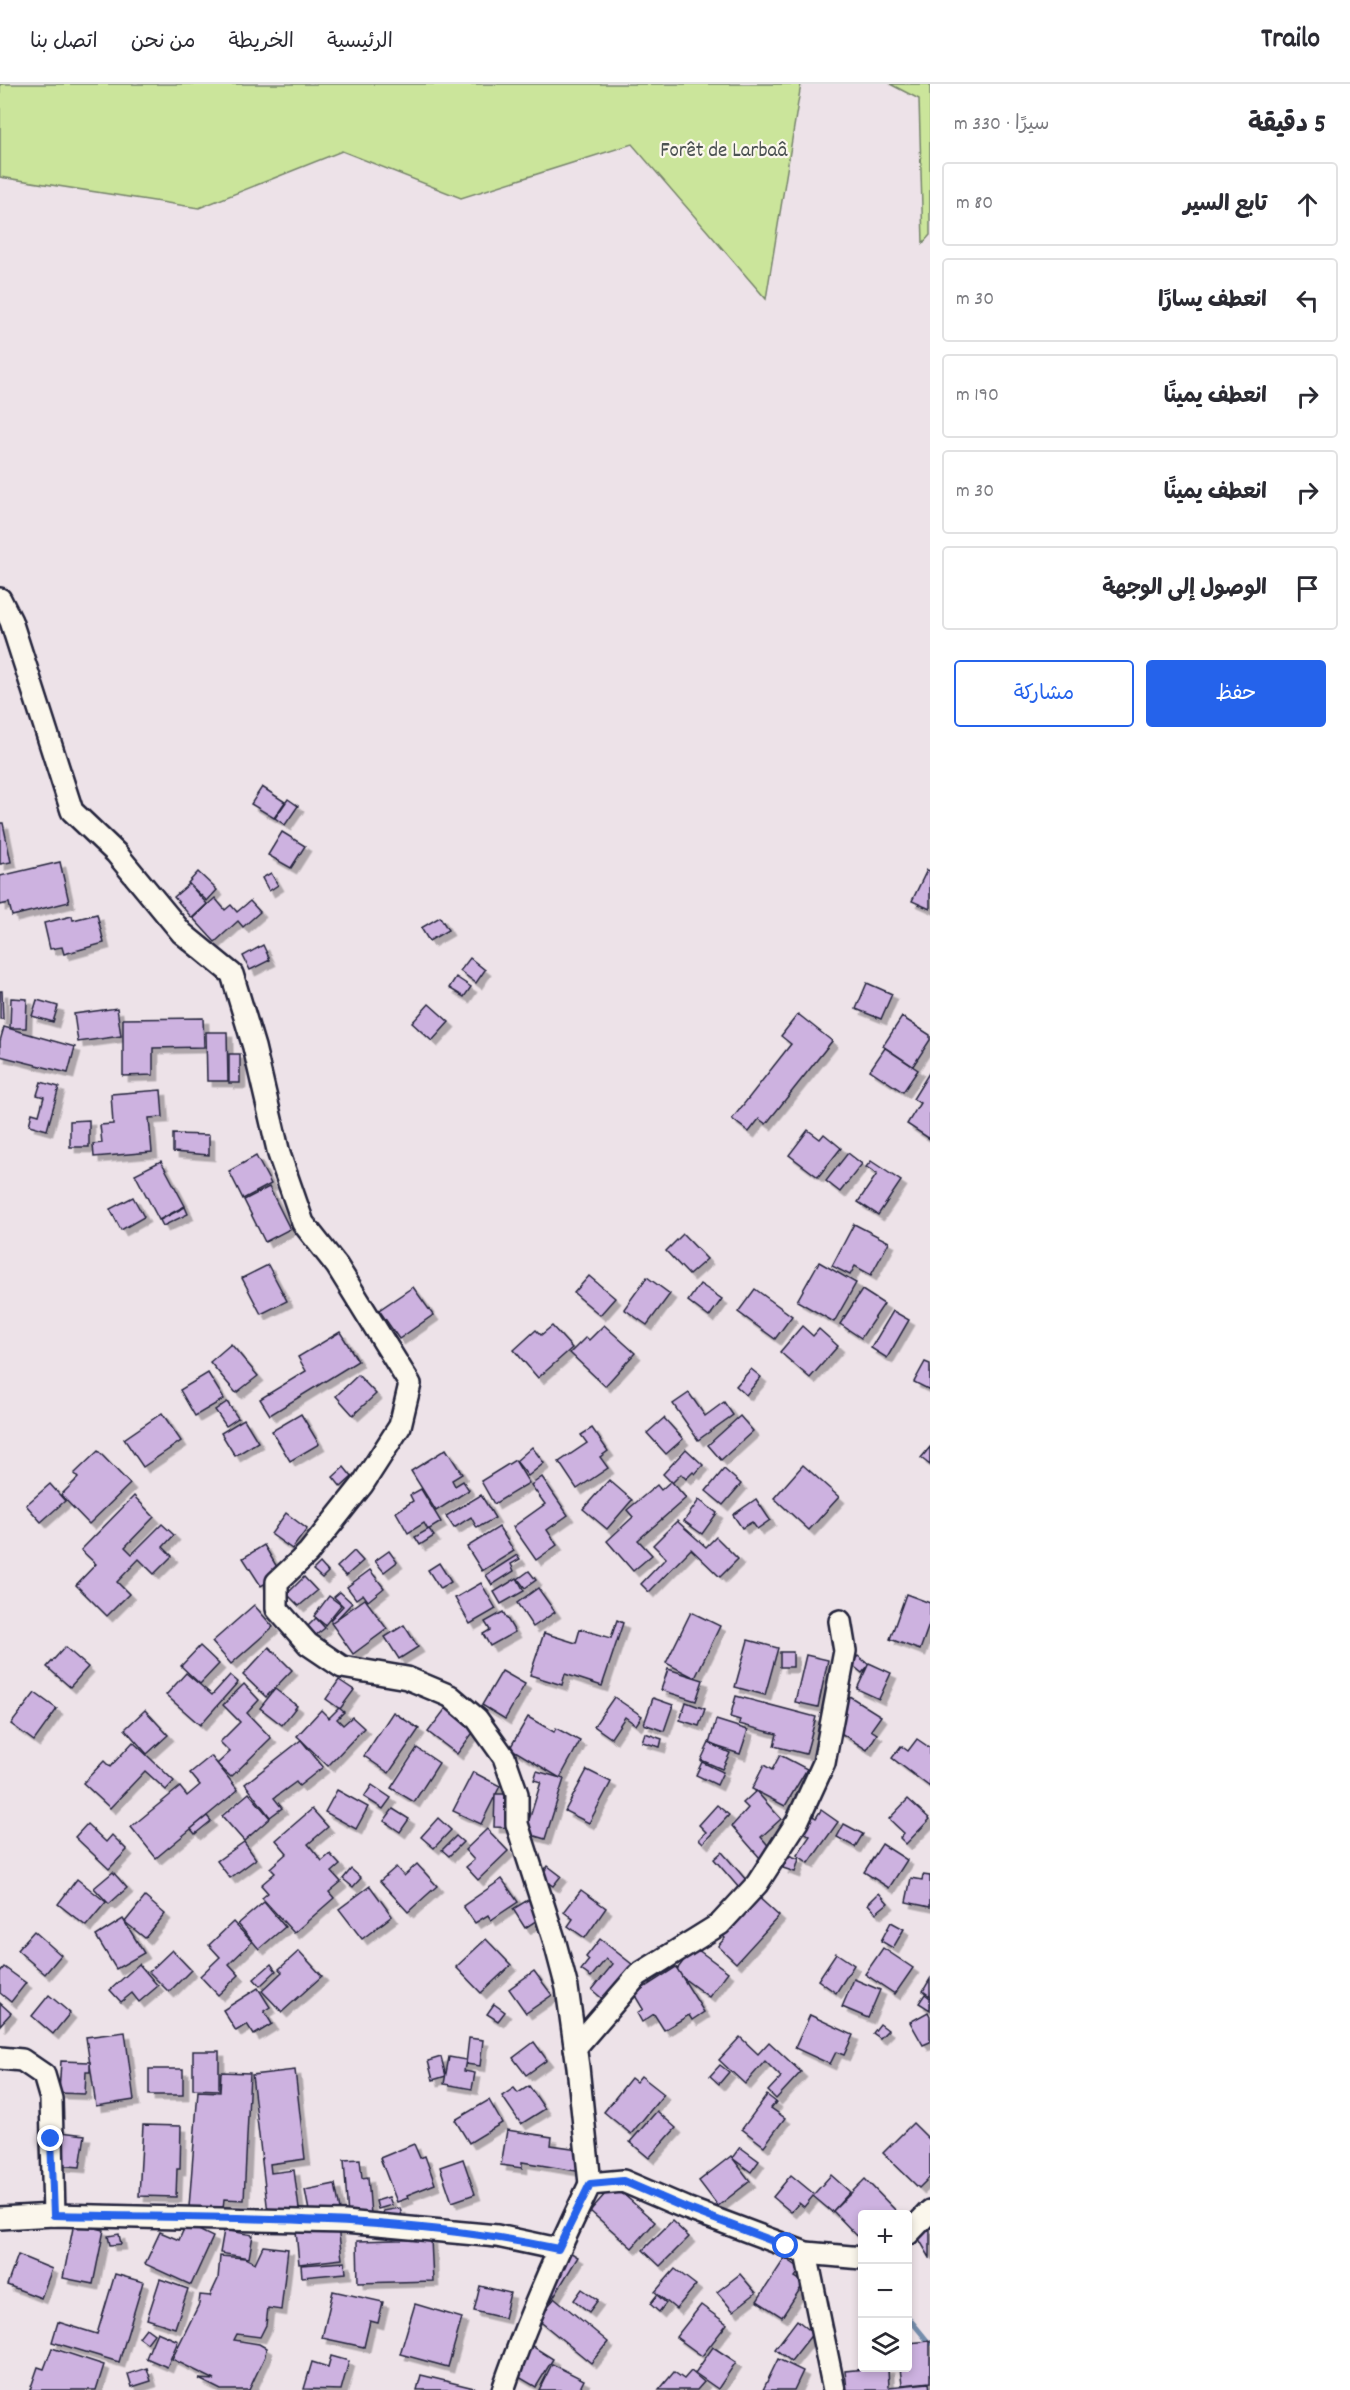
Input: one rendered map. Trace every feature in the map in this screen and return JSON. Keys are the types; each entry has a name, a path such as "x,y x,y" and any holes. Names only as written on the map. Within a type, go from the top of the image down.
{"street":[{"path":"0,599 11,621 72,811 116,853 182,933 232,974 254,1047 279,1154 303,1223 337,1266 410,1384 400,1426 362,1485 308,1553 277,1582 277,1609 308,1644 342,1667 407,1678 450,1696 477,1719 504,1757 517,1794 517,1824 554,1939 564,1978 575,2048 590,2184 558,2249 522,2334 503,2390"},
{"path":"575,2048 638,1975 720,1924 757,1884 797,1822 824,1763 845,1651 840,1622"},
{"path":"0,2058 22,2061 44,2075 51,2099 54,2215"},
{"path":"590,2184 623,2181 686,2208 806,2253 858,2258"},
{"path":"912,2230 930,2211"},
{"path":"0,2218 54,2215 345,2222 497,2236 558,2249"},
{"path":"806,2253 834,2390"}],"green space":[{"name":"Forêt de Larbaâ","path":"0,84 801,84 766,299 632,144 461,198 342,151 199,208 0,177"},
{"path":"890,84 930,84 930,235 923,243 919,99"}],"building":[{"path":"262,787 285,802 274,818 251,804"},
{"path":"288,799 298,806 285,825 275,818"},
{"path":"0,823 3,823 11,862 0,864"},
{"path":"282,832 305,846 291,868 268,855"},
{"path":"60,862 69,902 12,916 9,903 0,905 0,876"},
{"path":"927,870 930,871 930,909 912,901"},
{"path":"198,872 217,890 207,901 188,883"},
{"path":"271,873 278,885 269,891 262,878"},
{"path":"189,884 207,904 192,918 174,897"},
{"path":"215,898 225,910 231,905 237,912 250,901 260,912 243,927 238,921 215,942 193,918"},
{"path":"97,914 104,943 64,954 62,947 50,949 44,923 72,916 73,920"},
{"path":"440,917 448,930 429,941 421,928"},
{"path":"263,945 270,960 250,970 243,956"},
{"path":"470,958 485,970 476,983 460,971"},
{"path":"456,977 471,987 464,997 449,988"},
{"path":"867,983 892,994 881,1019 856,1009"},
{"path":"0,991 2,991 3,1019 0,1019"},
{"path":"11,998 27,999 26,1028 10,1028"},
{"path":"37,1000 58,1006 53,1022 32,1016"},
{"path":"429,1004 449,1022 432,1041 412,1023"},
{"path":"117,1008 121,1036 78,1042 74,1014"},
{"path":"798,1014 832,1041 766,1124 759,1119 749,1132 732,1119 791,1044 781,1036"},
{"path":"902,1017 930,1035 930,1040 913,1066 883,1046"},
{"path":"203,1018 204,1047 153,1048 153,1075 123,1076 123,1019"},
{"path":"4,1027 75,1047 68,1073 0,1056 0,1041"},
{"path":"206,1032 227,1032 228,1081 207,1081"},
{"path":"885,1048 918,1070 903,1092 870,1070"},
{"path":"229,1054 240,1054 240,1083 229,1083"},
{"path":"929,1073 930,1139 907,1124 920,1103 913,1099"},
{"path":"41,1082 59,1087 47,1130 29,1125 32,1113 39,1115 44,1097 37,1095"},
{"path":"161,1090 163,1117 149,1118 152,1152 94,1157 93,1144 102,1143 100,1125 113,1124 111,1094"},
{"path":"89,1120 89,1147 70,1147 70,1121"},
{"path":"808,1130 820,1139 824,1134 841,1148 818,1177 789,1155"},
{"path":"173,1134 209,1135 209,1155 173,1152"},
{"path":"848,1153 862,1164 840,1192 826,1181"},
{"path":"256,1156 271,1184 243,1199 229,1171"},
{"path":"161,1161 185,1206 159,1220 135,1174"},
{"path":"871,1161 901,1181 878,1215 858,1202 877,1174 866,1167"},
{"path":"269,1187 290,1229 265,1242 244,1200"},
{"path":"133,1197 144,1217 121,1230 110,1209"},
{"path":"185,1207 188,1214 163,1226 160,1220"},
{"path":"854,1224 889,1242 871,1275 855,1266 850,1275 832,1266"},
{"path":"683,1234 707,1259 689,1275 666,1251"},
{"path":"819,1262 856,1283 834,1322 797,1301"},
{"path":"268,1265 287,1301 261,1314 242,1278"},
{"path":"589,1276 615,1298 600,1315 574,1293"},
{"path":"647,1277 670,1294 647,1325 624,1309"},
{"path":"700,1284 722,1299 709,1317 688,1301"},
{"path":"413,1287 433,1315 399,1339 379,1310"},
{"path":"755,1289 792,1316 775,1339 738,1312"},
{"path":"862,1290 884,1304 861,1338 840,1324"},
{"path":"893,1311 909,1320 887,1358 871,1348"},
{"path":"604,1325 635,1353 605,1386 570,1353 586,1337 589,1340"},
{"path":"552,1326 572,1348 538,1378 514,1350 536,1330 541,1335"},
{"path":"802,1326 813,1336 819,1329 838,1346 810,1378 780,1352"},
{"path":"340,1332 358,1361 270,1415 260,1399 306,1371 298,1357"},
{"path":"231,1344 258,1376 236,1393 210,1362"},
{"path":"925,1362 930,1364 930,1390 914,1382"},
{"path":"751,1369 761,1377 746,1395 736,1386"},
{"path":"208,1373 224,1399 195,1416 180,1390"},
{"path":"358,1375 376,1394 353,1415 336,1396"},
{"path":"689,1393 705,1416 724,1402 733,1415 698,1440 673,1404"},
{"path":"227,1402 238,1418 226,1426 215,1410"},
{"path":"162,1413 181,1441 143,1467 124,1439"},
{"path":"301,1414 319,1444 290,1461 272,1431"},
{"path":"740,1416 753,1431 721,1460 708,1445"},
{"path":"664,1418 683,1439 666,1454 647,1433"},
{"path":"244,1419 258,1442 235,1456 221,1433"},
{"path":"592,1428 608,1451 600,1457 608,1468 577,1489 559,1462 587,1443 581,1435"},
{"path":"532,1447 544,1463 528,1476 516,1461"},
{"path":"930,1447 930,1465 921,1458"},
{"path":"446,1449 462,1474 452,1480 455,1486 463,1481 469,1490 436,1511 411,1471"},
{"path":"686,1449 703,1465 695,1474 693,1472 686,1479 681,1474 672,1483 663,1474"},
{"path":"98,1451 130,1484 89,1524 61,1495 78,1478 74,1474"},
{"path":"515,1460 529,1483 494,1504 481,1481"},
{"path":"803,1465 839,1497 809,1530 774,1498"},
{"path":"344,1467 352,1477 341,1487 333,1477"},
{"path":"724,1469 741,1484 723,1505 706,1491"},
{"path":"542,1477 568,1515 547,1530 557,1545 536,1560 513,1527 545,1504 531,1485"},
{"path":"609,1480 632,1500 607,1529 583,1509"},
{"path":"671,1481 686,1498 638,1540 652,1555 633,1571 607,1541 633,1517 627,1510 657,1485 661,1490"},
{"path":"50,1484 65,1501 41,1522 26,1505"},
{"path":"421,1489 441,1522 428,1530 424,1523 408,1533 396,1512 413,1501 410,1495"},
{"path":"481,1495 495,1518 477,1528 471,1517 454,1528 446,1516"},
{"path":"134,1496 154,1517 125,1547 132,1554 162,1524 174,1535 163,1547 172,1556 154,1574 139,1559 117,1582 129,1594 107,1616 76,1585 96,1564 81,1550"},
{"path":"756,1499 770,1520 757,1529 752,1522 742,1528 733,1515"},
{"path":"699,1500 717,1513 702,1534 684,1521"},
{"path":"286,1513 307,1529 292,1549 271,1534"},
{"path":"677,1521 706,1547 716,1537 738,1559 720,1577 691,1549 649,1592 641,1584 666,1558 653,1545"},
{"path":"499,1527 514,1551 482,1571 467,1547"},
{"path":"429,1529 434,1536 420,1545 415,1537"},
{"path":"264,1545 281,1574 261,1586 243,1558"},
{"path":"354,1551 363,1561 346,1576 337,1567"},
{"path":"389,1551 397,1562 384,1572 375,1561"},
{"path":"517,1555 520,1559 511,1564 514,1571 492,1585 486,1575"},
{"path":"320,1563 328,1572 322,1578 313,1570"},
{"path":"439,1563 451,1582 440,1589 428,1570"},
{"path":"370,1570 384,1588 368,1601 363,1594 356,1599 347,1587"},
{"path":"529,1571 536,1580 525,1588 518,1579"},
{"path":"304,1577 317,1591 299,1606 287,1594"},
{"path":"517,1578 524,1591 501,1604 494,1592"},
{"path":"481,1583 496,1609 470,1624 455,1598"},
{"path":"538,1588 555,1612 533,1627 517,1603"},
{"path":"340,1592 352,1603 333,1623 330,1620 343,1606 334,1597"},
{"path":"906,1594 930,1603 930,1622 920,1650 890,1639"},
{"path":"329,1596 341,1605 325,1625 314,1616"},
{"path":"365,1599 387,1629 353,1654 331,1623"},
{"path":"254,1605 273,1627 231,1664 212,1642"},
{"path":"503,1612 515,1632 490,1646 483,1634 490,1630 485,1622"},
{"path":"691,1612 720,1626 695,1678 666,1663"},
{"path":"316,1618 325,1628 316,1635 308,1626"},
{"path":"617,1620 623,1623 602,1686 565,1674 562,1685 530,1675 544,1633 576,1643 580,1629 611,1638"},
{"path":"404,1625 418,1647 399,1659 385,1637"},
{"path":"748,1640 778,1648 765,1695 735,1687"},
{"path":"200,1646 219,1664 200,1684 181,1666"},
{"path":"65,1647 88,1667 70,1687 47,1667"},
{"path":"269,1647 292,1670 266,1697 243,1675"},
{"path":"780,1652 793,1652 793,1667 780,1667"},
{"path":"806,1655 828,1660 818,1707 795,1702"},
{"path":"858,1656 869,1665 862,1673 851,1664"},
{"path":"869,1663 891,1673 879,1699 857,1689"},
{"path":"668,1669 703,1680 696,1701 661,1690"},
{"path":"502,1671 525,1684 505,1719 482,1705"},
{"path":"186,1673 212,1695 230,1675 238,1682 200,1725 166,1695"},
{"path":"339,1680 354,1690 340,1709 326,1699"},
{"path":"244,1684 259,1700 247,1713 271,1738 231,1777 217,1764 230,1752 220,1742 240,1722 223,1705"},
{"path":"275,1689 297,1706 282,1725 260,1708"},
{"path":"35,1693 57,1709 34,1741 11,1724"},
{"path":"846,1694 881,1716 871,1730 877,1734 867,1750 833,1728"},
{"path":"736,1696 816,1717 806,1754 774,1746 777,1734 739,1724 740,1720 730,1717"},
{"path":"614,1697 642,1716 636,1725 625,1717 611,1738 594,1726"},
{"path":"653,1698 673,1705 664,1731 644,1724"},
{"path":"686,1702 705,1709 699,1726 680,1720"},
{"path":"339,1708 344,1712 337,1719 343,1725 352,1717 364,1728 328,1766 297,1736 321,1710 329,1718"},
{"path":"446,1708 475,1730 457,1754 428,1732"},
{"path":"145,1710 168,1735 147,1754 125,1729"},
{"path":"393,1712 419,1729 389,1773 364,1756"},
{"path":"528,1717 554,1732 556,1728 580,1741 560,1778 510,1748"},
{"path":"716,1720 748,1730 740,1754 709,1744"},
{"path":"645,1733 662,1739 660,1747 642,1742"},
{"path":"917,1739 930,1748 930,1787 892,1758 901,1746 908,1751"},
{"path":"301,1740 323,1767 299,1786 296,1782 274,1798 282,1808 270,1817 245,1784"},
{"path":"133,1742 174,1781 166,1790 145,1771 110,1808 83,1783 104,1761 110,1767"},
{"path":"709,1743 730,1753 722,1769 701,1760"},
{"path":"417,1748 439,1763 414,1802 391,1788"},
{"path":"780,1755 807,1769 785,1806 752,1789 764,1765 772,1770"},
{"path":"211,1756 238,1790 156,1858 131,1827 180,1787 187,1796 200,1785 190,1773"},
{"path":"702,1762 723,1772 717,1785 696,1775"},
{"path":"587,1770 611,1782 589,1823 565,1811"},
{"path":"537,1771 564,1779 545,1839 525,1833 541,1782 534,1780"},
{"path":"473,1772 500,1786 481,1824 453,1811"},
{"path":"372,1785 391,1798 383,1809 364,1797"},
{"path":"337,1790 368,1807 356,1829 325,1812"},
{"path":"756,1791 781,1819 761,1837 771,1849 760,1858 732,1826 748,1808 743,1803"},
{"path":"249,1793 270,1818 244,1841 222,1816"},
{"path":"495,1794 515,1794 514,1828 494,1827"},
{"path":"908,1799 930,1819 906,1844 900,1838 904,1833 889,1819"},
{"path":"717,1805 729,1815 703,1843 699,1839 706,1832 699,1825"},
{"path":"312,1809 328,1827 308,1844 322,1861 330,1854 340,1865 332,1872 341,1882 329,1892 334,1898 294,1933 262,1898 268,1893 261,1885 275,1873 270,1868 287,1853 276,1840"},
{"path":"393,1809 409,1819 400,1832 384,1821"},
{"path":"821,1810 838,1822 809,1863 797,1855 810,1836 797,1827 807,1812 816,1818"},
{"path":"207,1816 211,1821 195,1834 191,1829"},
{"path":"438,1818 451,1830 434,1848 421,1837"},
{"path":"87,1824 106,1842 112,1835 127,1850 109,1869 75,1837"},
{"path":"844,1824 863,1834 855,1847 837,1837"},
{"path":"487,1829 508,1851 478,1880 466,1867 474,1860 465,1850"},
{"path":"456,1836 463,1842 449,1856 442,1850"},
{"path":"244,1842 256,1859 230,1878 217,1861"},
{"path":"882,1844 907,1860 889,1888 864,1872"},
{"path":"722,1852 747,1881 739,1888 714,1859"},
{"path":"788,1855 799,1859 795,1872 783,1868"},
{"path":"417,1864 437,1886 408,1912 380,1881 396,1867 404,1876"},
{"path":"548,1866 561,1876 553,1886 540,1877"},
{"path":"351,1869 361,1878 353,1887 343,1879"},
{"path":"113,1872 127,1888 109,1904 94,1888"},
{"path":"923,1875 930,1876 930,1907 906,1902 911,1878 922,1880"},
{"path":"77,1879 106,1902 86,1926 58,1904"},
{"path":"502,1879 518,1902 491,1920 488,1915 475,1923 463,1906"},
{"path":"370,1886 392,1916 362,1939 339,1909"},
{"path":"581,1890 606,1908 585,1938 568,1926 573,1919 564,1912"},
{"path":"879,1893 888,1903 876,1913 868,1904"},
{"path":"755,1894 779,1916 736,1963 718,1946 725,1938 720,1933"},
{"path":"145,1897 165,1914 145,1938 125,1922"},
{"path":"531,1898 542,1917 525,1928 513,1909"},
{"path":"264,1902 285,1927 259,1949 238,1924"},
{"path":"123,1919 144,1953 116,1969 96,1936"},
{"path":"233,1922 252,1942 229,1964 239,1975 218,1995 200,1976 220,1957 209,1945"},
{"path":"891,1922 904,1929 893,1948 881,1941"},
{"path":"34,1931 61,1955 45,1974 17,1950"},
{"path":"486,1939 511,1965 481,1993 456,1967"},
{"path":"600,1939 633,1965 605,2001 592,1990 613,1964 606,1959 591,1977 581,1970 589,1960 586,1957"},
{"path":"694,1947 728,1972 709,1997 675,1972"},
{"path":"883,1948 913,1968 895,1994 865,1974"},
{"path":"172,1950 191,1970 169,1992 149,1972"},
{"path":"299,1951 322,1976 282,2012 262,1991 282,1972 279,1969"},
{"path":"836,1953 854,1965 836,1993 818,1980"},
{"path":"139,1964 158,1986 139,2002 132,1993 121,2002 110,1990"},
{"path":"271,1964 276,1971 260,1986 254,1979"},
{"path":"4,1967 26,1983 11,2002 0,1993 0,1972"},
{"path":"676,1967 704,2012 692,2020 689,2015 664,2030 654,2014 642,2022 637,2013 643,2009 634,1994"},
{"path":"534,1971 552,1995 526,2013 509,1989"},
{"path":"854,1979 880,1990 868,2018 842,2007"},
{"path":"930,1979 930,1996 923,1991"},
{"path":"258,1988 270,2007 264,2011 272,2024 254,2035 247,2024 236,2031 223,2010"},
{"path":"925,1994 930,1998 930,2010 919,2003"},
{"path":"49,1995 70,2013 53,2034 32,2016"},
{"path":"0,2003 11,2013 0,2025"},
{"path":"494,2004 505,2012 498,2021 487,2014"},
{"path":"928,2012 930,2042 923,2045 910,2022"},
{"path":"810,2015 853,2035 844,2055 836,2052 830,2064 795,2048"},
{"path":"880,2024 888,2030 880,2038 873,2033"},
{"path":"125,2032 134,2100 96,2106 86,2037"},
{"path":"740,2037 758,2054 769,2042 801,2072 776,2099 768,2091 781,2077 765,2061 745,2084 719,2060"},
{"path":"469,2038 483,2040 480,2066 466,2064"},
{"path":"534,2042 547,2060 526,2075 513,2058"},
{"path":"193,2051 219,2051 219,2090 193,2089"},
{"path":"441,2057 446,2076 433,2080 428,2061"},
{"path":"449,2057 466,2060 464,2071 475,2073 472,2089 444,2084"},
{"path":"61,2061 90,2062 90,2072 86,2072 85,2094 59,2093"},
{"path":"720,2065 729,2072 719,2084 710,2076"},
{"path":"149,2069 183,2069 183,2095 149,2095"},
{"path":"295,2070 305,2159 270,2164 271,2173 294,2170 299,2209 268,2213 252,2075"},
{"path":"221,2072 250,2073 244,2200 224,2199 223,2209 189,2207 198,2091 220,2092"},
{"path":"641,2076 664,2094 631,2134 604,2112 631,2078 636,2082"},
{"path":"529,2086 545,2109 521,2124 502,2096 514,2088 518,2093"},
{"path":"767,2095 776,2102 771,2108 785,2118 764,2146 742,2129"},
{"path":"489,2100 502,2123 469,2143 455,2120"},
{"path":"657,2111 676,2128 649,2158 630,2142"},
{"path":"913,2123 930,2140 930,2177 919,2188 883,2153"},
{"path":"143,2125 181,2126 180,2169 177,2169 176,2197 139,2196"},
{"path":"507,2130 552,2137 551,2145 586,2150 582,2172 522,2162 522,2168 501,2165"},
{"path":"61,2132 85,2135 80,2167 56,2165"},
{"path":"414,2144 420,2158 425,2156 435,2184 407,2195 408,2198 397,2202 380,2158"},
{"path":"740,2147 759,2161 751,2172 732,2158"},
{"path":"731,2156 750,2181 718,2206 699,2181"},
{"path":"360,2159 362,2178 368,2177 371,2215 348,2217 344,2160"},
{"path":"463,2159 475,2194 452,2202 440,2167"},
{"path":"791,2175 814,2194 831,2175 850,2192 832,2212 813,2196 804,2207 799,2203 791,2212 773,2197"},
{"path":"865,2179 895,2210 858,2210 858,2237 833,2211"},
{"path":"335,2184 340,2210 310,2216 305,2190"},
{"path":"613,2185 655,2222 632,2248 590,2211"},
{"path":"389,2197 392,2205 378,2209 376,2201"},
{"path":"400,2208 403,2220 385,2223 383,2211"},
{"path":"672,2221 689,2237 660,2266 643,2250"},
{"path":"74,2223 104,2230 93,2284 63,2278"},
{"path":"186,2224 213,2237 191,2285 145,2264 160,2232 179,2240"},
{"path":"930,2226 930,2258 916,2234"},
{"path":"338,2227 342,2259 299,2264 296,2231"},
{"path":"224,2230 253,2235 249,2258 220,2253"},
{"path":"119,2234 121,2244 110,2245 108,2236"},
{"path":"431,2239 433,2281 358,2283 357,2241"},
{"path":"263,2246 288,2249 281,2310 268,2308 266,2325 260,2337 237,2334 234,2340 259,2344 266,2348 265,2356 249,2390 221,2390 199,2379 215,2380 172,2359 199,2304 200,2295 210,2296 218,2279 220,2256 245,2258 255,2263"},
{"path":"568,2251 578,2257 551,2301 541,2295"},
{"path":"18,2255 52,2269 41,2298 7,2285"},
{"path":"785,2258 801,2269 795,2277 804,2283 782,2317 757,2301"},
{"path":"345,2262 346,2273 302,2277 301,2265"},
{"path":"675,2269 696,2285 676,2309 655,2292"},
{"path":"115,2274 143,2282 119,2362 52,2342 58,2322 97,2334"},
{"path":"740,2274 756,2293 733,2311 717,2292"},
{"path":"160,2279 188,2289 175,2328 147,2319"},
{"path":"480,2286 510,2293 504,2318 474,2311"},
{"path":"582,2289 598,2300 589,2312 574,2300"},
{"path":"333,2291 383,2302 378,2323 370,2321 364,2347 322,2338"},
{"path":"657,2295 666,2303 659,2312 650,2304"},
{"path":"555,2298 608,2342 591,2363 537,2319"},
{"path":"415,2304 462,2318 448,2367 400,2354"},
{"path":"701,2305 727,2324 702,2356 676,2337"},
{"path":"797,2320 813,2333 791,2361 775,2349"},
{"path":"146,2328 154,2334 147,2343 139,2337"},
{"path":"157,2332 178,2341 167,2367 146,2358"},
{"path":"930,2341 930,2382 902,2385 900,2372 912,2372 912,2343"},
{"path":"529,2344 553,2359 536,2387 512,2373"},
{"path":"713,2347 736,2362 718,2389 695,2373"},
{"path":"52,2348 104,2365 96,2390 30,2390 38,2367 44,2369"},
{"path":"331,2356 349,2361 341,2390 304,2389 312,2362 328,2367"},
{"path":"778,2359 803,2371 794,2390 763,2390"},
{"path":"552,2364 584,2380 579,2390 539,2390"},
{"path":"147,2368 151,2381 132,2387 128,2374"},
{"path":"691,2371 704,2382 697,2390 659,2390 674,2372 684,2379"},
{"path":"845,2371 888,2372 889,2387 929,2383 930,2390 847,2390"},
{"path":"421,2375 478,2389 417,2390"}],"waterway":[{"path":"909,2318 930,2344"}],"route":[{"path":"51,2139 54,2215 345,2222 497,2236 558,2249 590,2184 623,2181 786,2246"}]}
